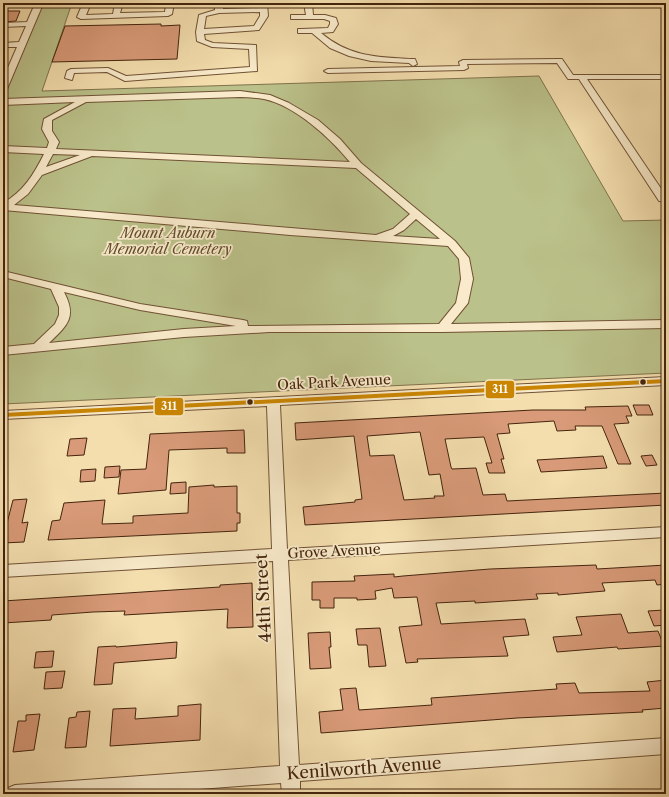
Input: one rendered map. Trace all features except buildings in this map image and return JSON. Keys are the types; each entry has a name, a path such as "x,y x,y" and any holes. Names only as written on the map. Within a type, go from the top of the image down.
{"street":[{"path":"87,3 81,17 168,14 170,3"},
{"path":"116,15 119,3"},
{"path":"219,3 219,11"},
{"path":"308,3 310,17"},
{"path":"3,5 39,4 3,89"},
{"path":"69,78 71,71 108,70 125,79 254,70 254,38 264,16 263,6 219,11 203,15 200,32 201,41 212,45 254,38"},
{"path":"294,18 325,17 333,20 334,24 330,30 301,30"},
{"path":"3,24 31,24"},
{"path":"313,30 333,46 351,53 384,60 412,61 416,69"},
{"path":"200,32 254,38"},
{"path":"3,45 22,44"},
{"path":"328,71 464,68 463,62 560,62 572,77 666,77"},
{"path":"3,67 12,67"},
{"path":"581,77 663,199 666,199"},
{"path":"3,102 240,94 266,98 286,105 315,122 337,141 358,165 451,243 464,258 467,279 462,303 442,328"},
{"path":"89,99 48,119 46,125 47,130 54,142 50,151 38,173 20,197 3,207 369,238 451,243"},
{"path":"3,149 358,165"},
{"path":"38,173 91,154"},
{"path":"369,238 388,235 403,227 416,213"},
{"path":"3,274 140,307 268,328"},
{"path":"37,348 64,322 66,310 55,286"},
{"path":"3,351 184,333 268,328 442,328 666,324"},
{"name":"Oak Park Avenue","path":"3,415 665,382"},
{"name":"44th Street","path":"273,401 291,794"},
{"name":"Grove Avenue","path":"3,571 666,532"},
{"name":"Kenilworth Avenue","path":"15,794 666,746"}],"green space":[{"name":"Mount Auburn Memorial Cemetery","path":"43,3 72,3 42,91 539,76 623,221 666,220 666,373 3,404 3,92 6,92"}],"transit line":[{"name":"311","path":"3,415 666,381"}]}
